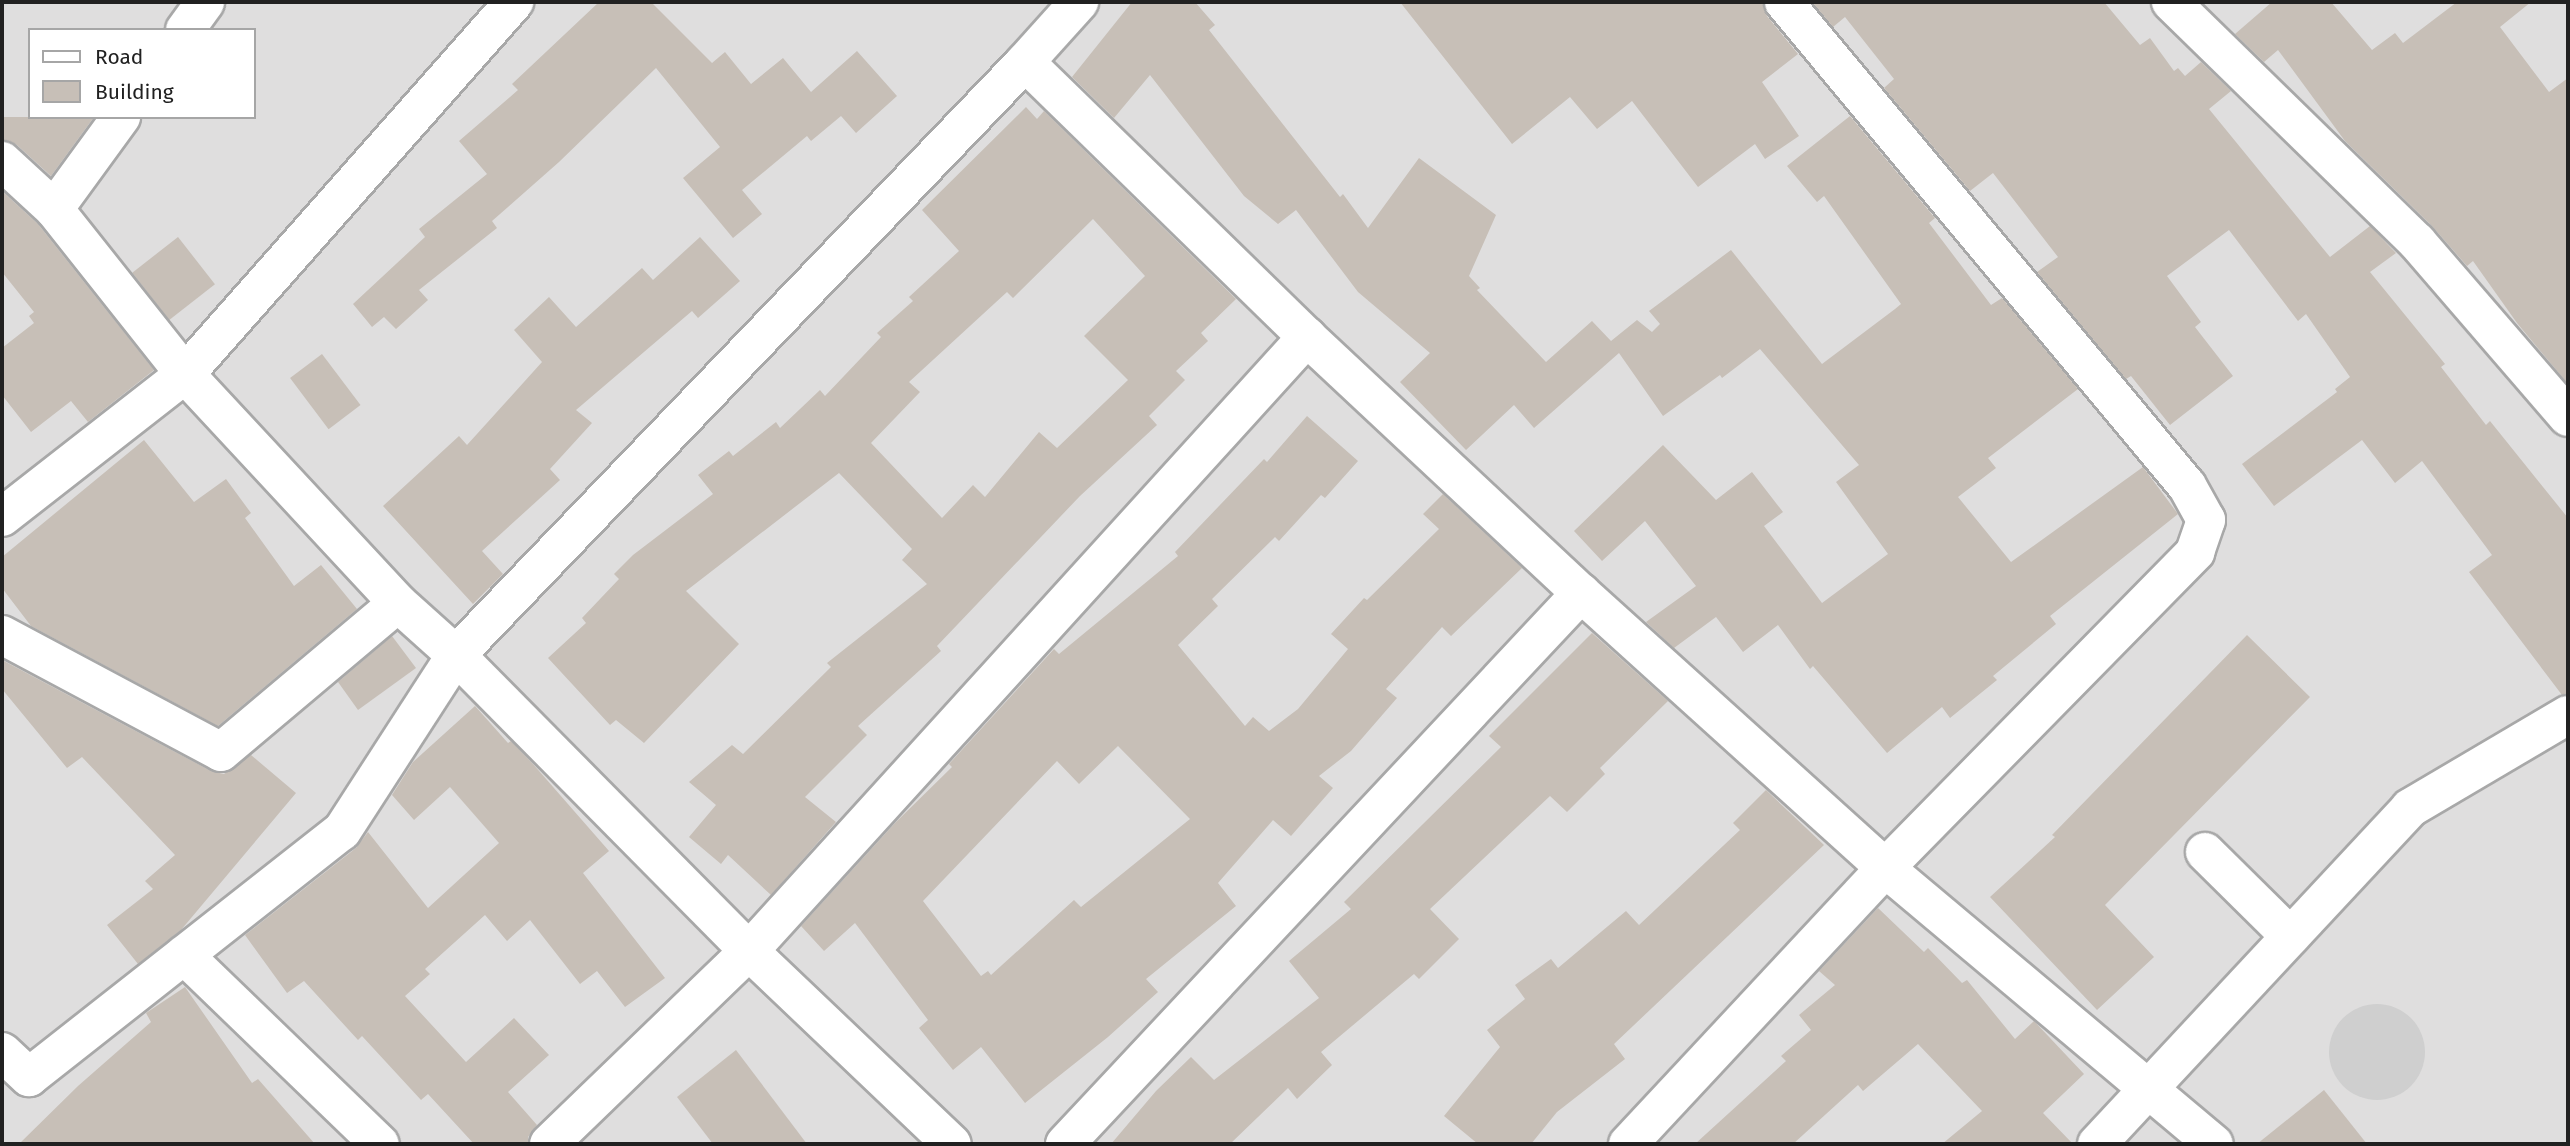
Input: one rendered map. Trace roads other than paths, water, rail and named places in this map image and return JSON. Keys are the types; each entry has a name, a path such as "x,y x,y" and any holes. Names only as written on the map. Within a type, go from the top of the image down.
{"street":[{"path":"186,28 205,2"},
{"path":"2,517 185,374 514,2"},
{"path":"2,1052 29,1077 342,831 456,655 1025,62 1079,2"},
{"path":"1628,1144 1885,868 2194,552 2206,520 2187,486 1784,2"},
{"path":"2171,2 2417,242 2568,417"},
{"path":"1025,62 1307,337 1581,593 1885,868 2150,1087 2214,1144"},
{"path":"54,209 120,119"},
{"path":"2,161 54,209 185,374 398,603 456,655 749,951 952,1144"},
{"path":"549,1144 749,951 1307,337"},
{"path":"1066,1144 1581,593"},
{"path":"2,635 221,752 398,603"},
{"path":"2097,1144 2410,807 2568,715"},
{"path":"2206,852 2290,936"},
{"path":"184,955 380,1144"}]}
